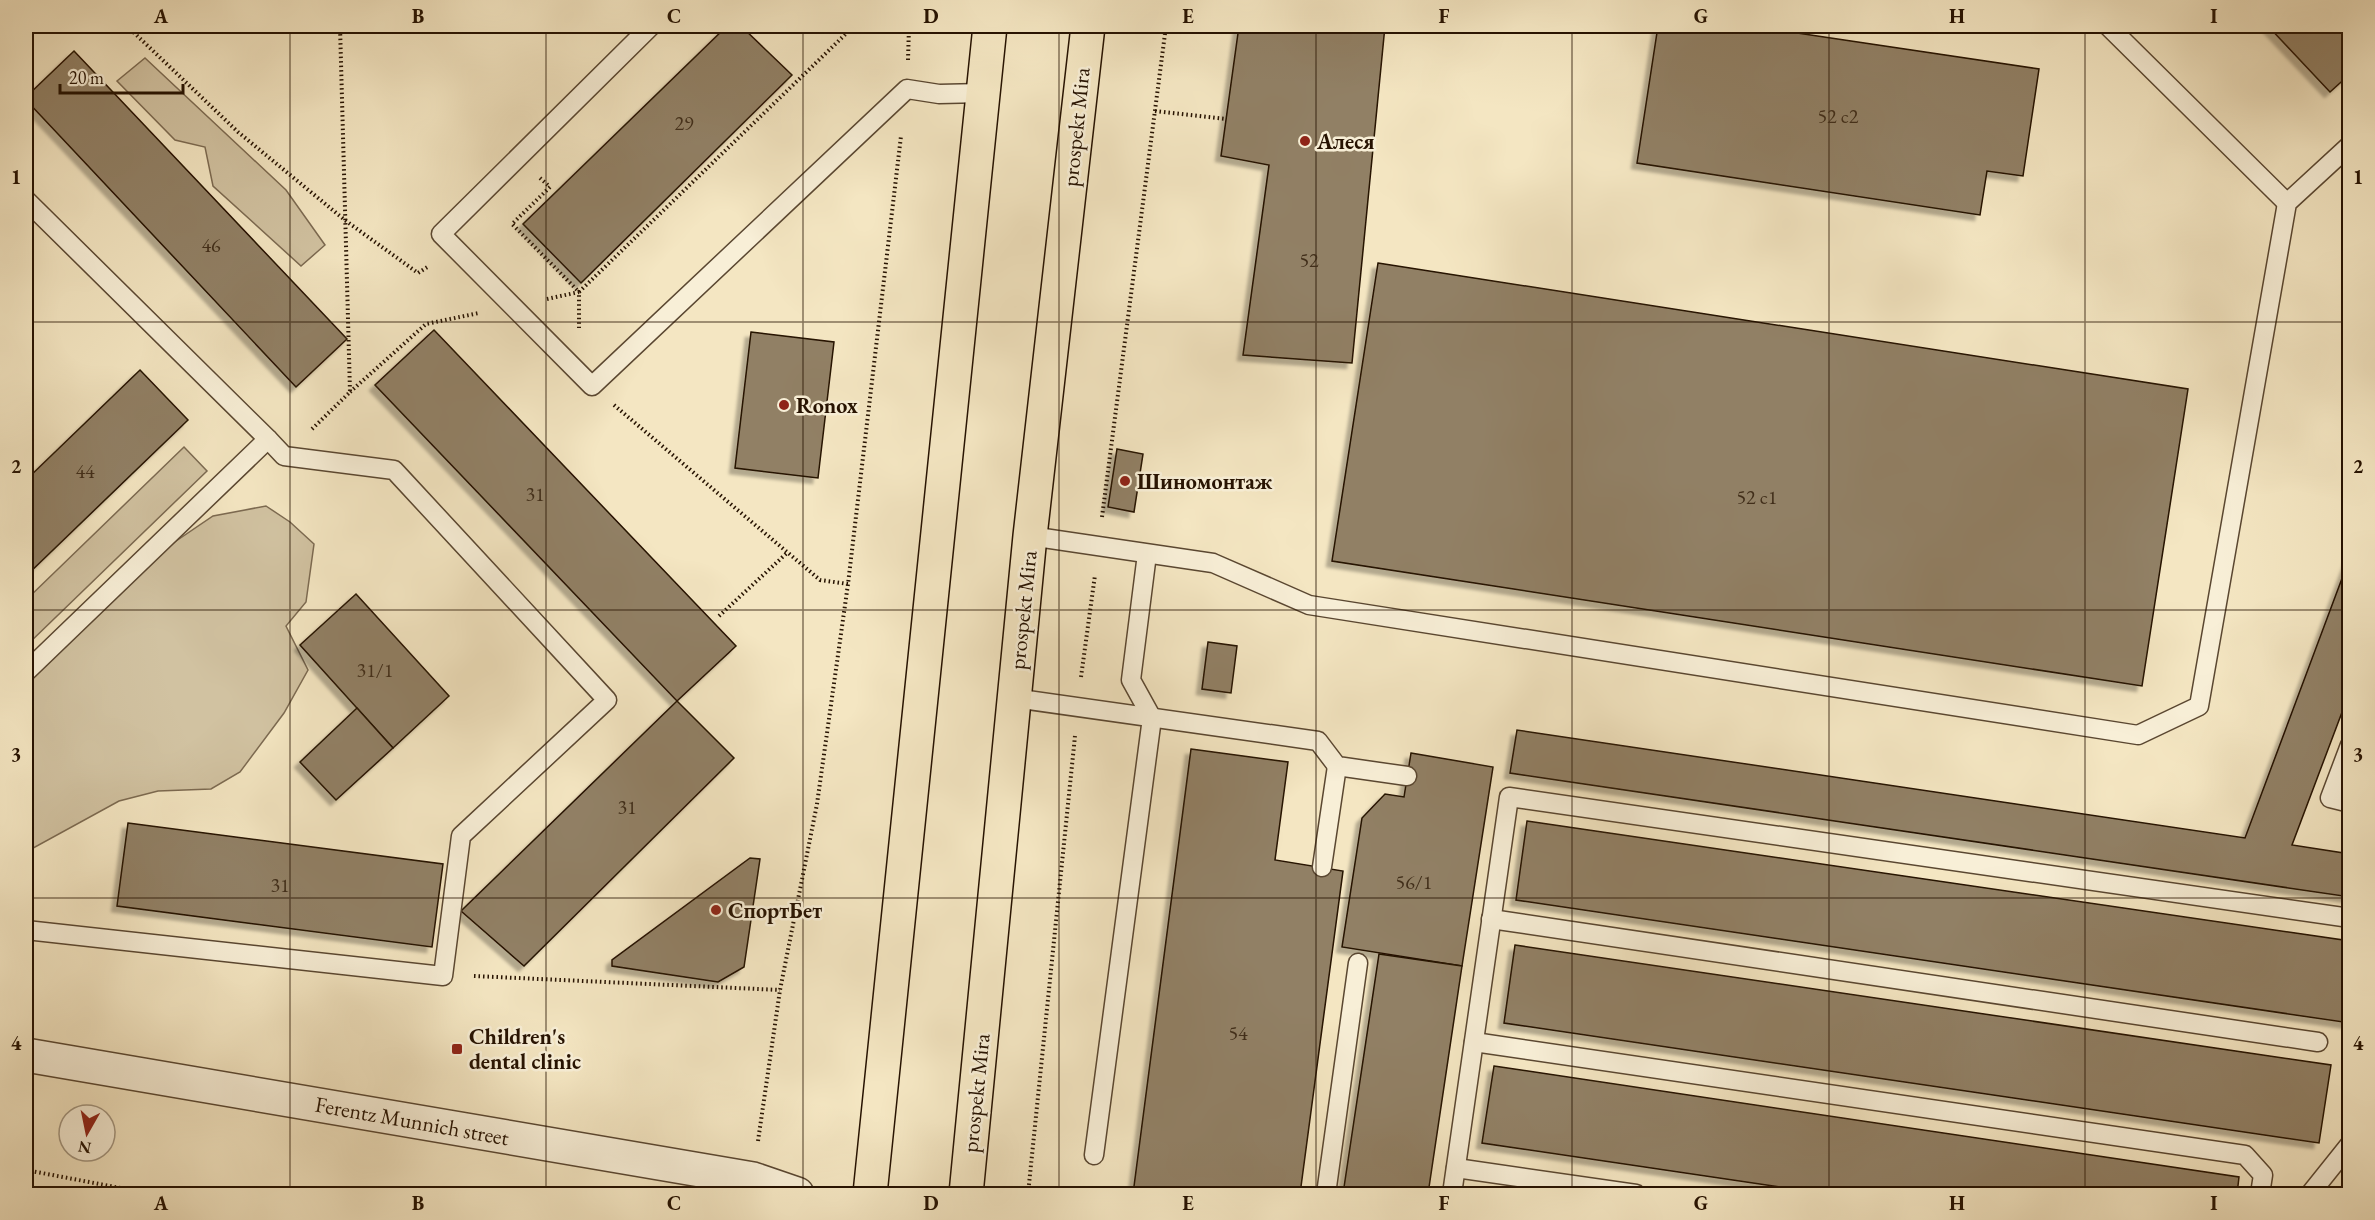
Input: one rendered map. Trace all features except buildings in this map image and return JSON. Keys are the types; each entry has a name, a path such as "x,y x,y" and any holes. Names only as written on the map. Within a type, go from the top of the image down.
{"main road":[{"path":"870,1194 990,26"},
{"name":"prospekt Mira","path":"966,1194 1030,537 1088,26"}],"street":[{"name":"Ferentz Munnich street","path":"26,1055 753,1179 797,1194"}],"lane":[{"path":"651,26 441,234 592,386 907,88 939,94 983,93"},
{"path":"2108,26 2286,203"},
{"path":"1030,537 1213,563 1309,605 2138,735 2199,706 2286,203 2349,145"},
{"path":"26,200 284,456 393,470 607,700 462,836 443,976 26,930"},
{"path":"26,672 268,439"},
{"path":"1094,1155 1152,718 1131,680 1147,554"},
{"path":"1014,698 1318,741 1337,766 1407,776"},
{"path":"2349,745 2330,798 2349,803"},
{"path":"1322,867 1337,766"},
{"path":"1452,1194 1509,796 2349,918"},
{"path":"1491,919 2318,1042"},
{"path":"1326,1194 1358,963"},
{"path":"1474,1042 2245,1155 2263,1175 2260,1194"},
{"path":"2310,1194 2349,1144"},
{"path":"1456,1168 1636,1194"}],"path":[{"path":"127,26 238,132 346,221 418,273 457,250"},
{"path":"340,26 350,392"},
{"path":"284,456 350,392 426,324 579,292 854,26"},
{"path":"758,1145 780,990 817,804 849,584 907,88 909,26"},
{"path":"1028,1194 1078,707 1166,26"},
{"path":"1155,111 1226,119"},
{"path":"518,156 550,187 512,224 579,292"},
{"path":"592,386 820,580 849,584"},
{"path":"719,616 788,552"},
{"path":"443,976 530,977 780,990"},
{"path":"26,1170 152,1194"}],"shaded area":[{"path":"145,58 286,190 325,245 301,266 213,186 205,147 175,140 117,81"},
{"path":"184,447 207,471 26,646 26,600"},
{"path":"266,506 290,522 314,544 306,602 286,626 308,670 284,713 240,772 211,789 158,791 119,801 26,852 26,678 154,556 213,516"}],"place":[{"name":"Алеся","path":"1305,141"},
{"name":"Ronox","path":"784,405"},
{"name":"Шиномонтаж","path":"1125,481"},
{"name":"СпортБет","path":"716,910"},
{"name":"Children's dental clinic","path":"457,1049"}]}
